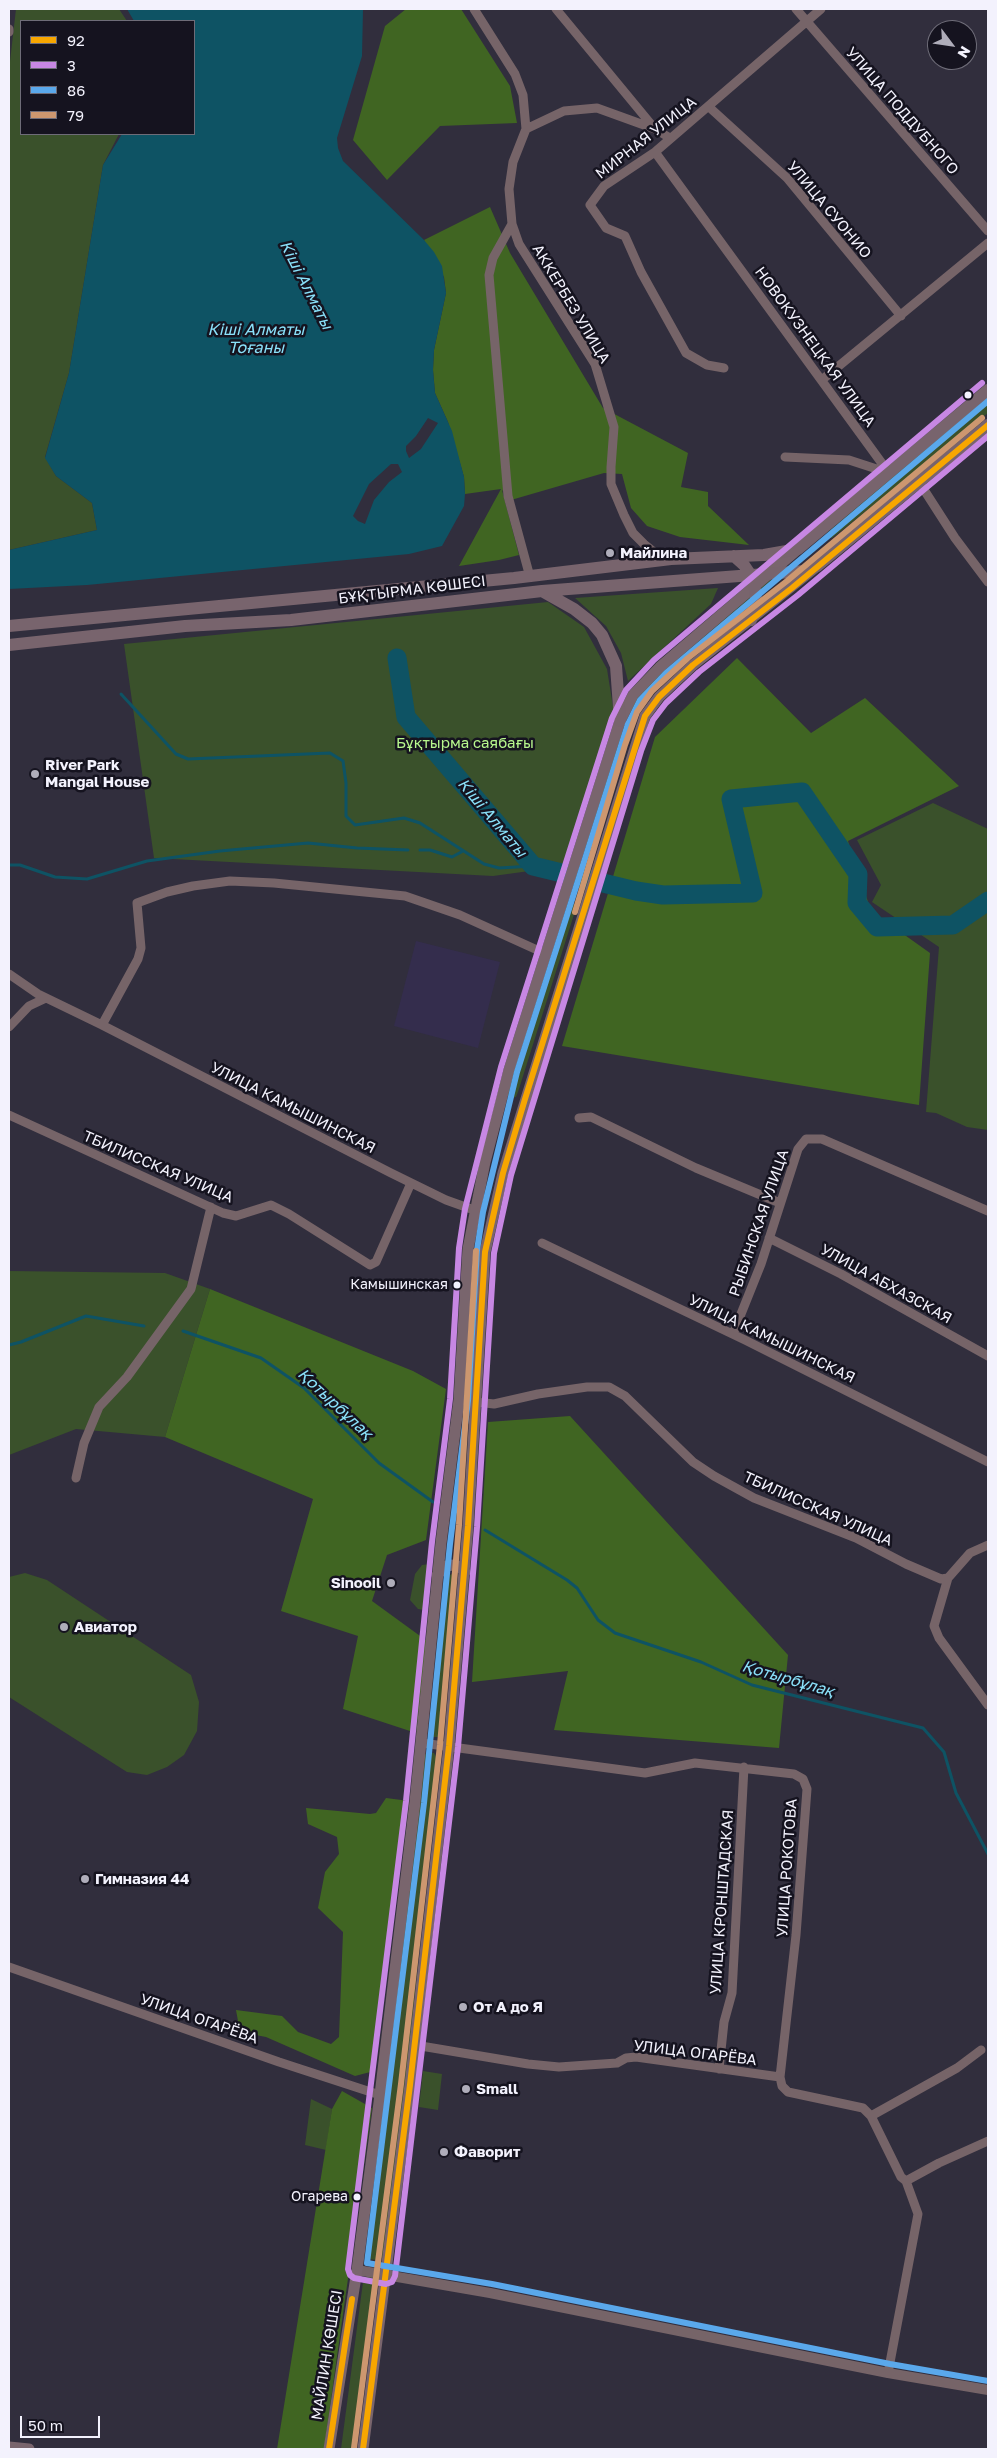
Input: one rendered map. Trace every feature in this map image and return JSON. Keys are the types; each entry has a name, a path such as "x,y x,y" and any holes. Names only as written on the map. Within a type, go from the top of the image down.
{"main road":[{"path":"769,573 988,390"},
{"path":"363,2449 415,2045 448,1746 465,1572 485,1252 525,1099 645,716 659,697 693,665 751,620 988,425"},
{"name":"БҰҚТЫРМА КӨШЕСІ","path":"9,626 530,576 671,559 764,555 798,549"},
{"path":"734,556 754,580 756,600 751,620"},
{"name":"БҰҚТЫРМА КӨШЕСІ","path":"9,645 186,626 299,620 542,591 754,580 769,573 805,571 817,566"},
{"name":"МАЙЛИН КӨШЕСІ","path":"329,2449 357,2270 422,1743 437,1575 459,1400 468,1249 474,1210 509,1070 620,721 633,695 660,667 754,580"},
{"path":"542,591 574,609 592,623 602,636 616,666 620,721"},
{"path":"437,1575 447,1566 452,1565 460,1567 465,1572"},
{"path":"9,2447 30,2449"}],"street":[{"name":"АККЕРБЕЗ УЛИЦА","path":"474,9 515,74 523,95 526,129 513,162 508,189 512,224 519,244 595,364 614,427 611,467 612,484 624,516 633,533 644,544 654,552 671,559"},
{"path":"556,9 655,129"},
{"name":"УЛИЦА ПОДДУБНОГО","path":"796,9 988,230"},
{"name":"МИРНАЯ УЛИЦА","path":"724,368 707,366 686,353 641,272 625,236 606,228 590,205 604,186 655,152 821,9"},
{"name":"УЛИЦА СУОНИО","path":"709,107 787,178 901,316"},
{"path":"526,129 564,111 597,108 655,129 670,138"},
{"name":"НОВОКУЗНЕЦКАЯ УЛИЦА","path":"655,152 823,379 889,473"},
{"path":"512,224 493,258 489,275 508,496 530,576"},
{"path":"823,379 988,243"},
{"path":"785,457 849,460 889,473"},
{"path":"919,482 955,538 988,582"},
{"path":"102,1025 138,959 141,948 138,903 167,892 192,886 230,881 274,883 405,896 460,915 546,954"},
{"name":"УЛИЦА КАМЫШИНСКАЯ","path":"9,974 46,998 411,1183 474,1210"},
{"path":"9,1027 29,1006 46,998"},
{"name":"ТБИЛИССКАЯ УЛИЦА","path":"9,1115 211,1207 236,1216 271,1205 289,1214 370,1265 376,1262 411,1183"},
{"path":"579,1118 591,1117 696,1168 780,1203"},
{"name":"РЫБИНСКАЯ УЛИЦА","path":"734,1334 761,1264 798,1149 806,1139 822,1138 988,1211"},
{"path":"76,1478 84,1443 99,1407 127,1377 191,1289 211,1207"},
{"name":"УЛИЦА АБХАЗСКАЯ","path":"769,1238 841,1274 988,1356"},
{"name":"УЛИЦА КАМЫШИНСКАЯ","path":"542,1243 734,1334 988,1462"},
{"name":"ТБИЛИССКАЯ УЛИЦА","path":"476,1402 494,1404 538,1394 587,1387 610,1387 624,1396 693,1462 730,1485 754,1498 856,1538 906,1564 941,1579 948,1578"},
{"path":"988,1545 970,1552 948,1578 934,1626 939,1638 988,1705"},
{"name":"УЛИЦА РОКОТОВА","path":"422,1743 645,1773 695,1763 744,1766 794,1774 803,1779 807,1789 796,1935 780,2077"},
{"name":"УЛИЦА КРОНШТАДСКАЯ","path":"719,2069 733,1975 744,1766"},
{"name":"УЛИЦА ОГАРЁВА","path":"9,1967 279,2062 380,2095"},
{"name":"УЛИЦА ОГАРЁВА","path":"415,2045 528,2064 559,2067 616,2063 636,2056 780,2077"},
{"path":"871,2116 957,2068 981,2050"},
{"path":"780,2077 782,2086 788,2092 863,2108 871,2116 901,2177 906,2181 918,2214 888,2373"},
{"path":"906,2181 938,2163 988,2141"},
{"path":"357,2270 709,2336 888,2373 988,2390"}],"shaded area":[{"path":"416,941 500,962 478,1048 394,1026"}],"green space":[{"path":"16,9 119,9 126,20 20,20 20,135 118,135 103,165 69,373 45,457 56,476 92,503 97,530 9,550 9,70"},
{"path":"406,9 461,9 510,86 517,123 440,126 387,180 353,140 385,26"},
{"path":"490,207 510,253 603,408 688,453 681,487 708,492 708,506 749,545 680,537 647,526 631,508 622,474 604,473 511,500 502,490 519,555 459,566 501,489 465,494 464,477 448,422 435,393 434,350 446,293 444,277 424,240"},
{"path":"988,393 988,413 832,538 828,537 827,533"},
{"path":"770,580 774,580 773,583 659,679 649,690 636,717 630,708 644,688"},
{"path":"718,588 711,604 628,681 621,653 606,626 575,598"},
{"name":"Бұқтырма саябағы","path":"548,602 584,627 607,669 614,713 566,866 493,876 154,858 124,644"},
{"path":"737,658 811,733 865,698 959,786 848,841 871,911 930,953 919,1105 562,1046 655,737"},
{"path":"621,731 627,742 591,844 586,845"},
{"path":"933,803 988,829 988,1130 967,1127 936,1113 926,1112 939,947 872,902 881,885 857,840"},
{"path":"568,903 577,905 518,1092 516,1097 511,1098 506,1094"},
{"path":"9,1271 165,1273 210,1289 165,1437 76,1429 9,1455"},
{"path":"210,1289 413,1371 446,1389 426,1540 387,1555 372,1601 427,1641 416,1733 343,1709 358,1636 281,1611 313,1499 165,1437"},
{"path":"570,1416 788,1655 779,1748 554,1730 568,1671 472,1682 488,1422"},
{"path":"430,1564 424,1610 418,1609 410,1600 415,1574 422,1565"},
{"name":"Авиатор","path":"25,1573 47,1580 191,1675 199,1702 197,1731 184,1755 167,1767 147,1775 127,1772 9,1697 9,1577"},
{"path":"452,1574 455,1576 444,1730 439,1737 433,1737 431,1734 445,1599 448,1576"},
{"path":"427,1752 434,1753 437,1759 407,2076 383,2257 378,2260 366,2259 422,1759"},
{"path":"386,1798 409,1801 374,2071 355,2076 266,2037 240,2032 236,2010 282,2016 298,2032 331,2044 339,2037 343,1932 318,1908 325,1872 339,1854 337,1837 308,1824 306,1808 370,1814 376,1813"},
{"path":"423,2071 442,2074 438,2110 419,2107"},
{"path":"342,2091 372,2108 324,2449 277,2449 332,2109"},
{"path":"311,2099 332,2109 326,2150 305,2145"},
{"path":"367,2276 372,2276 376,2280 356,2449 341,2449 363,2282"}],"water":[{"name":"Кіші Алматы Тоғаны","path":"127,9 363,9 362,56 337,138 338,148 343,161 424,240 442,266 446,293 434,350 435,393 452,431 464,477 465,494 464,506 442,546 409,554 87,585 9,589 9,550 97,530 92,503 56,476 45,458 69,373 103,165 121,135 195,135 195,20 133,20","holes":["428,418 438,423 421,449 409,458 406,446 416,436","391,464 398,464 402,472 389,482 374,500 365,524 358,521 353,516 369,484"]}],"waterway":[{"name":"Кіші Алматы","path":"397,658 406,717 533,866 636,891 663,895 753,893 731,799 802,792 858,874 857,903 877,927 953,925 988,901"},
{"path":"121,694 176,754 188,759 330,753 343,761 346,783 346,816 355,825 404,818 420,823 484,864 499,868 533,866"},
{"path":"9,865 20,865 55,877 87,879 147,861 220,851 308,843 357,848 408,850"},
{"path":"420,850 430,850 452,857 463,851"},
{"name":"Қотырбұлақ","path":"9,1345 86,1316 144,1326"},
{"name":"Қотырбұлақ","path":"183,1331 261,1358 304,1388 379,1463 433,1502"},
{"name":"Қотырбұлақ","path":"485,1530 567,1580 577,1588 598,1620 615,1633 701,1662 752,1685 923,1728 944,1752 956,1793 988,1854"}],"transit line":[{"name":"3","path":"982,383 654,660 626,690 612,718 501,1067 465,1209 459,1248 450,1399 432,1542 406,1801 348,2269 350,2275 354,2278 386,2284 392,2282 395,2276 458,1747 477,1527 494,1253 511,1175 641,751 653,720 666,703 699,672 798,595 988,436"},
{"name":"86","path":"988,401 666,673 640,700 628,724 517,1072 483,1212 477,1250 468,1401 450,1544 424,1803 367,2263 492,2284 890,2364 988,2381"},
{"name":"79","path":"575,912 625,745 637,712 652,691 688,658 787,581 982,418"},
{"name":"92","path":"363,2449 410,2085 449,1746 468,1526 485,1252 503,1173 525,1099 645,716 659,697 693,665 792,588 988,425"},
{"name":"79","path":"354,2448 401,2084 440,1745 459,1525 476,1251"},
{"name":"92","path":"329,2449 352,2299"}],"place":[{"name":"Майлина","path":"610,553"},
{"name":"River Park Mangal House","path":"35,774"},
{"name":"Камышинская","path":"457,1285"},
{"name":"Sinooil","path":"391,1583"},
{"name":"Авиатор","path":"64,1627"},
{"name":"Гимназия 44","path":"85,1879"},
{"name":"От А до Я","path":"463,2007"},
{"name":"Small","path":"466,2089"},
{"name":"Фаворит","path":"444,2152"},
{"name":"Огарева","path":"357,2197"}]}
